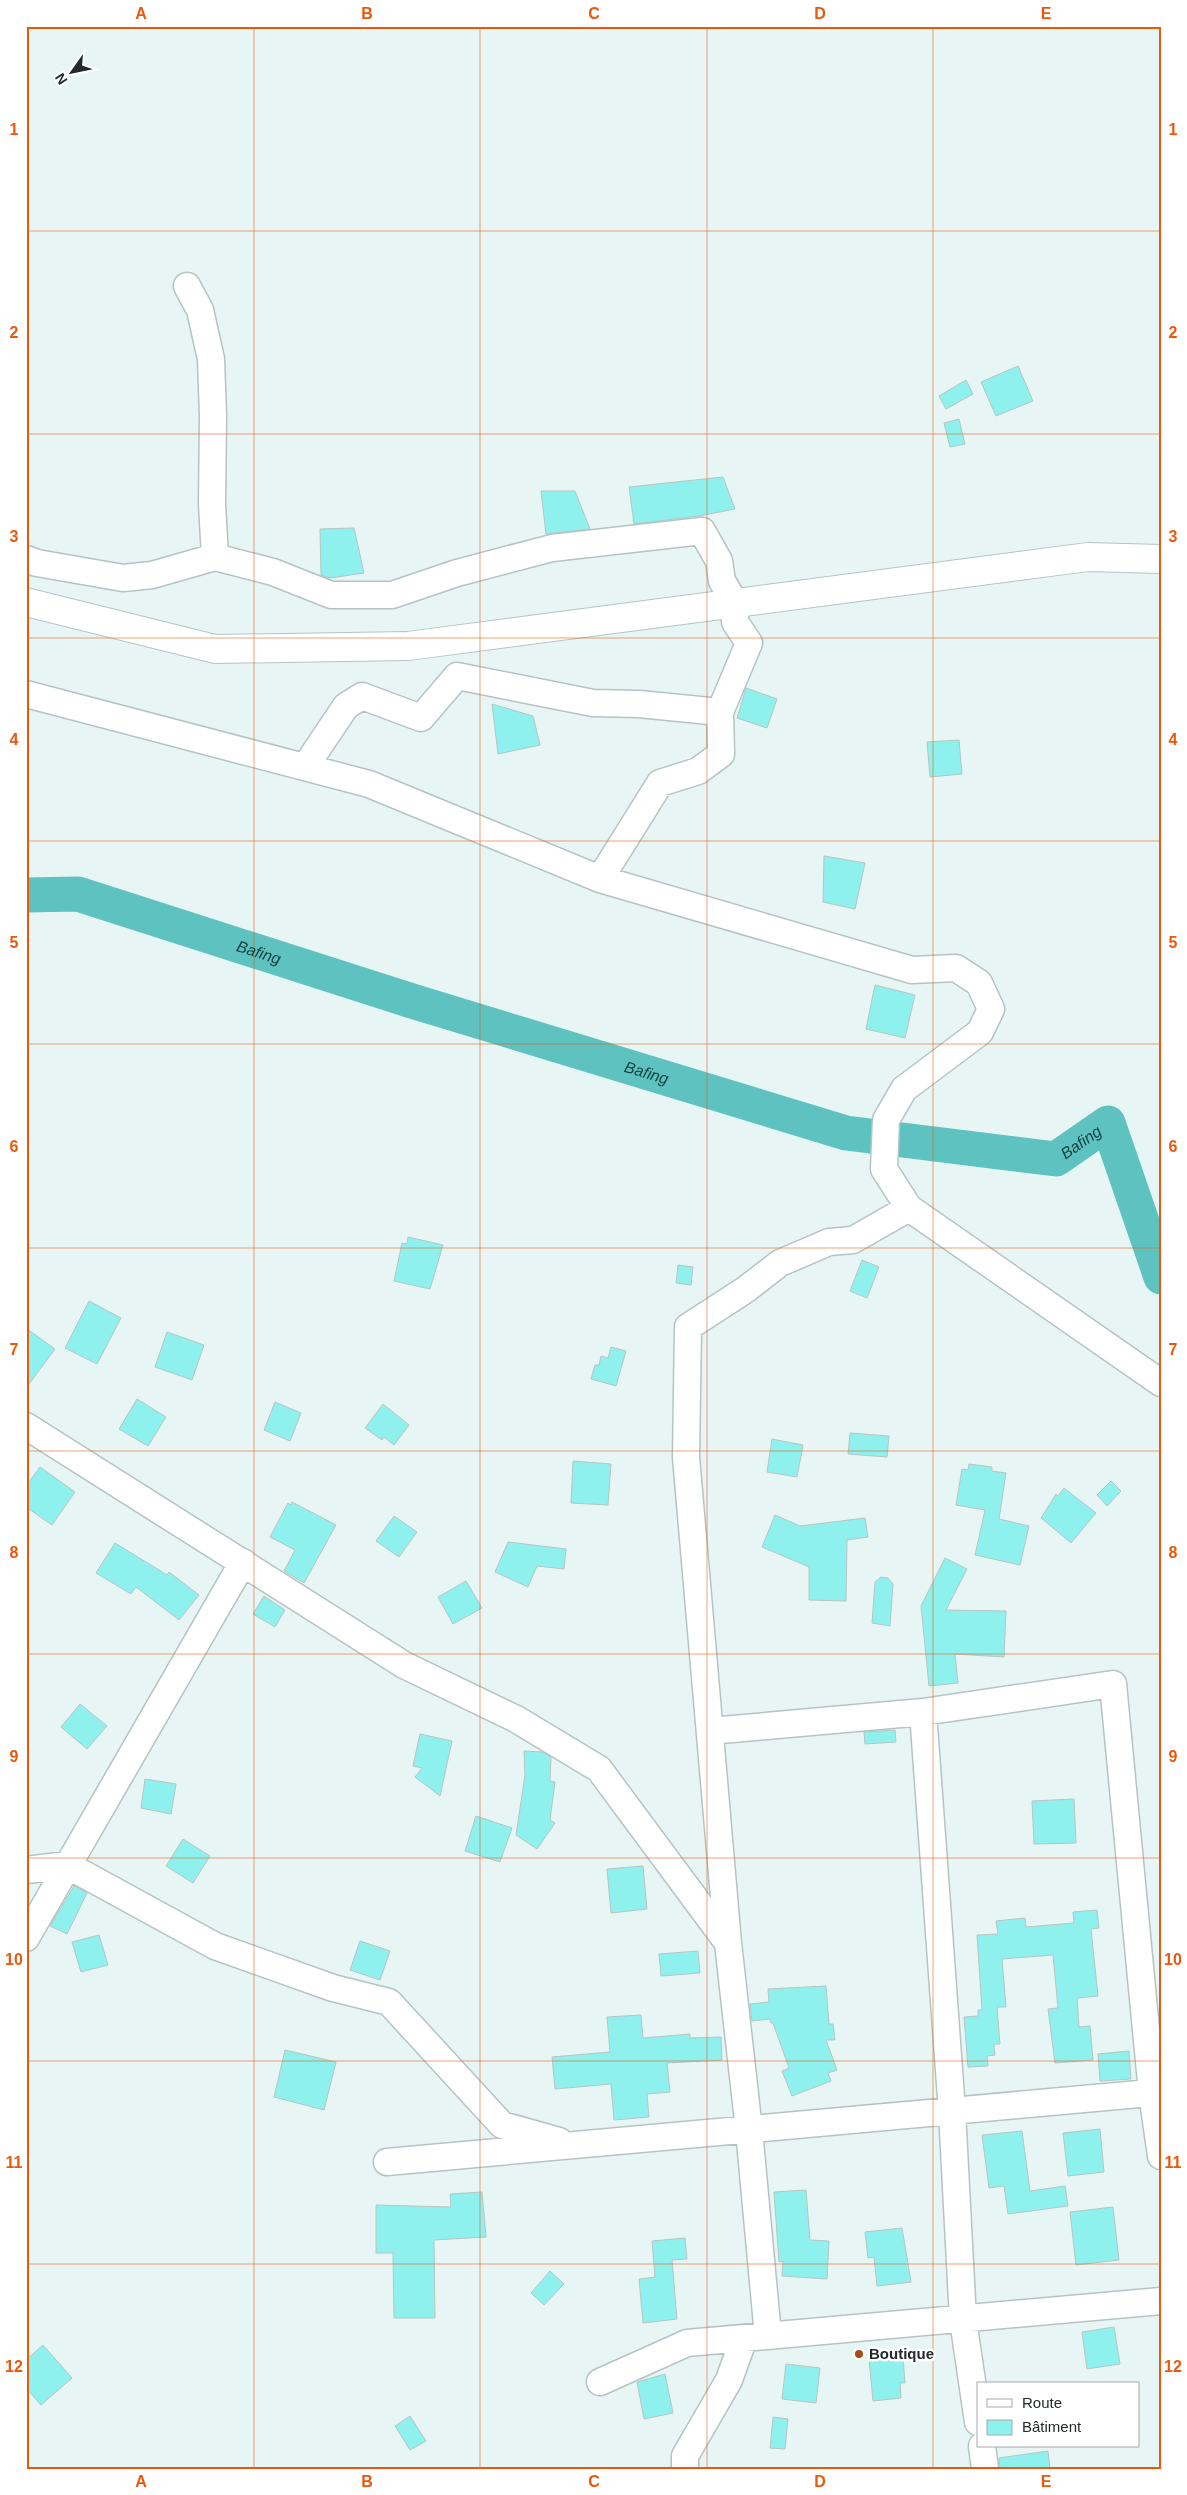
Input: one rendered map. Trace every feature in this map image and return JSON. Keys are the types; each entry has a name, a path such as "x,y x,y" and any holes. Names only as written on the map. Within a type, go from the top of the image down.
{"main road":[{"path":"26,602 215,649 408,646 1088,557 1161,559"}],"street":[{"path":"187,286 200,310 211,360 214,416 212,504 215,557"},
{"path":"26,559 37,563 123,578 152,575 215,557 273,572 332,595 392,595 457,573 552,548 702,532 719,561 722,581 735,603 735,622 748,643 720,712 721,754 698,771 660,783 600,879"},
{"path":"305,767 346,706 362,696 421,718 457,676 593,703 639,704 720,712"},
{"path":"26,694 369,784 600,879 912,970 956,968 979,983 990,1009 980,1032 904,1089 886,1120 884,1169 909,1208 1161,1383"},
{"path":"685,2469 686,2456 756,2337 749,2130 728,1943 686,1457 688,1327 745,1290 780,1263 829,1242 853,1240 909,1208"},
{"path":"26,1426 404,1665 516,1719 599,1769 728,1943"},
{"path":"26,1938 243,1562"},
{"path":"710,1730 923,1712 1113,1684 1161,2156"},
{"path":"923,1712 952,2111 963,2320 977,2415"},
{"path":"26,1870 67,1865 215,1946 333,1988 389,2002 502,2124 574,2146"},
{"path":"387,2162 1156,2093"},
{"path":"600,2382 687,2343 1161,2301"},
{"path":"982,2448 985,2469"}],"building":[{"path":"1018,366 1033,401 996,416 981,382"},
{"path":"966,380 973,394 946,409 939,396"},
{"path":"959,419 965,444 950,447 944,423"},
{"path":"723,477 735,509 699,516 634,524 629,487"},
{"path":"541,491 575,491 590,529 546,534"},
{"path":"354,528 364,573 330,578 321,575 320,529"},
{"path":"746,688 777,699 767,728 737,718"},
{"path":"492,704 533,716 540,745 498,754"},
{"path":"959,740 962,774 930,777 927,742"},
{"path":"824,856 865,863 855,909 823,902"},
{"path":"875,985 915,995 905,1038 866,1029"},
{"path":"408,1237 443,1245 430,1289 394,1281 402,1243 407,1244"},
{"path":"862,1260 879,1267 867,1298 850,1291"},
{"path":"678,1265 693,1267 691,1285 676,1283"},
{"path":"89,1301 121,1318 97,1364 65,1348"},
{"path":"26,1328 55,1349 26,1388"},
{"path":"167,1332 204,1345 192,1380 155,1367"},
{"path":"611,1347 626,1351 616,1386 591,1379 595,1365 599,1365 601,1356 608,1358"},
{"path":"137,1399 166,1417 148,1446 119,1429"},
{"path":"275,1402 301,1413 290,1441 264,1430"},
{"path":"383,1404 409,1425 394,1445 384,1437 382,1440 365,1428"},
{"path":"850,1433 889,1436 887,1457 848,1454"},
{"path":"772,1439 803,1445 797,1477 767,1472"},
{"path":"573,1461 611,1464 608,1505 571,1503"},
{"path":"969,1464 992,1467 992,1471 1006,1473 999,1519 1029,1526 1020,1565 975,1555 985,1510 956,1505 962,1469 968,1470"},
{"path":"40,1467 75,1492 52,1525 26,1507 26,1486"},
{"path":"1111,1481 1121,1491 1107,1506 1097,1495"},
{"path":"1064,1488 1096,1513 1071,1543 1041,1518 1056,1494 1058,1496"},
{"path":"292,1502 336,1525 304,1583 284,1571 295,1550 270,1537 288,1503 291,1505"},
{"path":"775,1515 800,1526 865,1518 868,1537 847,1540 846,1601 809,1600 809,1567 762,1547"},
{"path":"394,1516 417,1532 399,1557 376,1541"},
{"path":"508,1542 566,1549 564,1569 537,1566 528,1587 495,1572"},
{"path":"115,1543 167,1575 169,1572 199,1595 179,1620 136,1587 131,1594 96,1573"},
{"path":"945,1558 967,1569 946,1610 1006,1611 1004,1657 955,1654 958,1683 929,1686 921,1606"},
{"path":"881,1577 888,1578 893,1584 890,1626 872,1623 875,1582"},
{"path":"466,1581 482,1608 453,1624 438,1597"},
{"path":"264,1596 285,1610 275,1627 253,1614"},
{"path":"80,1704 107,1726 87,1749 61,1727"},
{"path":"895,1730 896,1742 865,1744 864,1732"},
{"path":"420,1734 452,1741 440,1796 415,1777 422,1768 413,1766"},
{"path":"524,1751 542,1752 551,1757 550,1781 555,1782 550,1820 555,1823 537,1849 516,1835 525,1775"},
{"path":"145,1779 176,1784 171,1814 141,1808"},
{"path":"1074,1799 1076,1843 1034,1844 1032,1801"},
{"path":"476,1816 512,1828 500,1862 465,1851"},
{"path":"183,1839 210,1856 193,1883 166,1866"},
{"path":"643,1866 647,1909 611,1913 607,1869"},
{"path":"74,1886 87,1893 67,1934 50,1926"},
{"path":"1097,1910 1099,1928 1091,1929 1098,1996 1077,1998 1079,2027 1090,2026 1093,2060 1055,2063 1048,2009 1058,2008 1053,1955 1002,1959 1006,2007 997,2007 1000,2044 994,2044 995,2055 987,2056 988,2066 968,2067 964,2017 978,2016 978,2010 982,2010 977,1935 998,1934 996,1921 1025,1918 1026,1927 1074,1923 1073,1912"},
{"path":"99,1935 108,1965 81,1972 72,1942"},
{"path":"360,1941 390,1951 380,1980 350,1970"},
{"path":"698,1951 700,1973 661,1976 659,1954"},
{"path":"826,1986 829,2024 833,2024 835,2040 826,2040 837,2070 828,2073 831,2081 792,2096 782,2071 789,2068 773,2023 771,2023 770,2019 752,2021 750,2004 769,2002 768,1989"},
{"path":"641,2015 643,2038 690,2034 690,2038 721,2037 722,2060 667,2063 670,2092 647,2094 649,2117 614,2120 611,2084 555,2089 552,2057 610,2052 607,2017"},
{"path":"285,2050 336,2062 324,2110 274,2097"},
{"path":"1129,2051 1131,2079 1100,2081 1098,2054"},
{"path":"1100,2129 1104,2172 1068,2176 1063,2133"},
{"path":"1022,2131 1030,2191 1065,2186 1068,2206 1008,2214 1004,2186 989,2188 982,2135"},
{"path":"806,2190 810,2240 829,2241 827,2279 782,2276 783,2261 779,2262 774,2192"},
{"path":"482,2192 486,2237 434,2240 435,2318 394,2318 393,2253 376,2253 376,2205 451,2207 450,2194"},
{"path":"1113,2207 1119,2260 1076,2265 1070,2212"},
{"path":"902,2228 911,2282 877,2286 874,2257 868,2258 865,2232"},
{"path":"685,2238 687,2259 672,2260 677,2319 643,2323 639,2279 655,2277 652,2241"},
{"path":"550,2271 564,2284 544,2305 531,2293"},
{"path":"1114,2327 1120,2364 1087,2369 1082,2332"},
{"path":"43,2345 72,2378 41,2405 26,2388 26,2360"},
{"path":"903,2356 905,2383 900,2383 901,2398 873,2401 869,2359"},
{"path":"786,2364 820,2368 816,2403 782,2399"},
{"path":"665,2374 673,2413 644,2419 637,2382"},
{"path":"410,2416 426,2441 410,2450 395,2426"},
{"path":"773,2417 788,2419 785,2449 770,2448"},
{"path":"1048,2451 1050,2469 1000,2469 999,2458"}],"waterway":[{"name":"Bafing","path":"26,895 78,894 412,1001 846,1133 1056,1159 1108,1123 1161,1277"}],"place":[{"name":"Boutique","path":"859,2354"}]}
